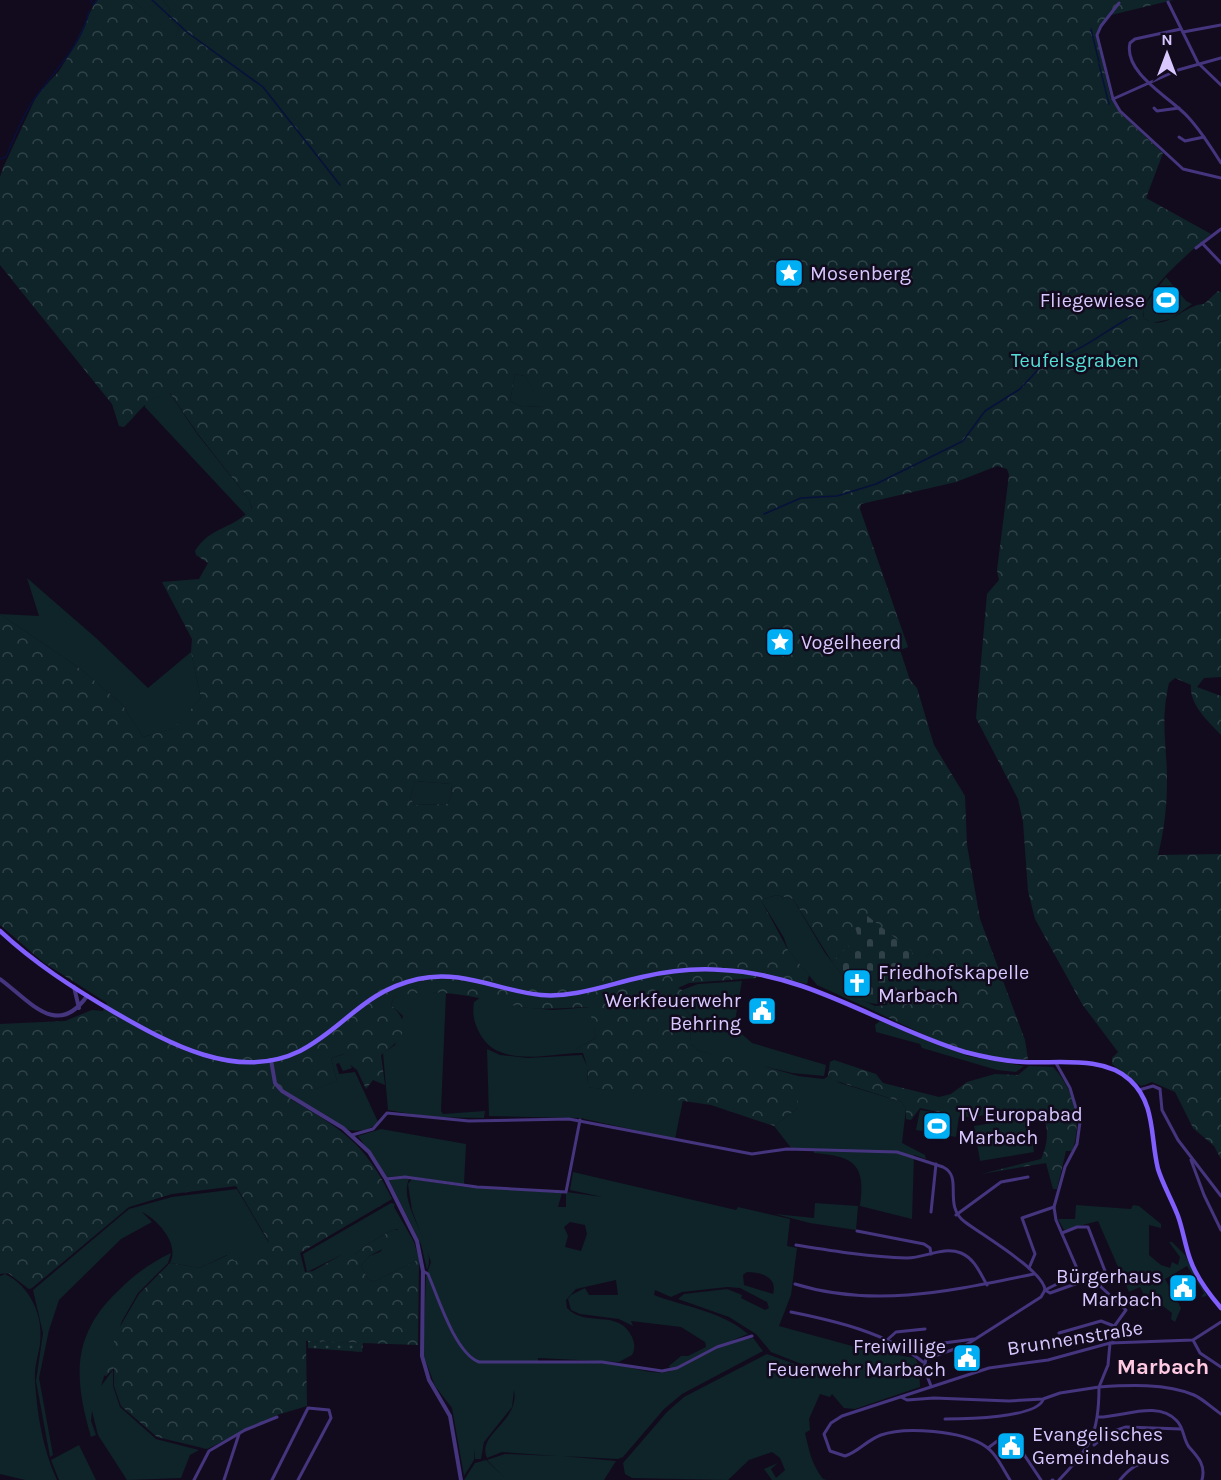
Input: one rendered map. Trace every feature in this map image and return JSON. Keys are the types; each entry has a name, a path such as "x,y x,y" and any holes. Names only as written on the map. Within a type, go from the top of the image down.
{"main road":[{"path":"0,931 42,967 152,1034 205,1056 239,1062 271,1060 297,1052 321,1039 377,994 406,982 436,977 465,977 517,991 555,995 679,971 742,971 793,981 967,1052 1017,1062 1103,1066 1126,1076 1139,1090 1149,1109 1159,1172 1179,1219 1191,1262 1221,1308"}],"street":[{"path":"1168,2 1198,63 1221,85"},
{"path":"1119,3 1101,26 1097,35 1113,99 1120,111 1183,170 1221,178"},
{"path":"1221,25 1135,39 1129,45 1138,70 1150,84 1179,108 1204,137 1221,163"},
{"path":"1113,99 1198,63 1221,58"},
{"path":"1154,108 1157,111 1179,108"},
{"path":"1179,137 1185,141 1204,137"},
{"path":"1196,248 1221,229"},
{"path":"1202,243 1221,263"},
{"path":"0,979 51,1015 64,1017 78,1009 87,996"},
{"path":"74,987 78,1009"},
{"path":"271,1060 275,1082 282,1091 352,1135 369,1152 386,1179 417,1241 423,1271 422,1356 429,1380 450,1416 461,1480"},
{"path":"923,1362 935,1355 966,1345 1041,1297 1045,1290 1079,1275 1054,1207 1064,1170 1077,1144 1080,1122 1070,1088 1056,1063"},
{"path":"1139,1090 1153,1086 1160,1089 1162,1110 1191,1160 1221,1196"},
{"path":"352,1135 374,1130 387,1113 459,1120 534,1118 580,1120 752,1154 787,1149 897,1152 950,1170 953,1176 952,1199 956,1215 1029,1268 1042,1280 1045,1290 1050,1293 1085,1283 1100,1286 1126,1310 1114,1326 1108,1365 1099,1388 1099,1417 1096,1433 1078,1460 1059,1480"},
{"path":"386,1179 405,1177 477,1187 566,1192 580,1120"},
{"path":"1191,1160 1204,1196 1221,1230"},
{"path":"931,1212 936,1164"},
{"path":"956,1215 1001,1182 1028,1177"},
{"path":"1029,1268 1035,1254 1022,1218 1054,1207"},
{"path":"1062,1233 1077,1227 1088,1227 1105,1271 1100,1286"},
{"path":"857,1231 924,1244 930,1248 931,1254"},
{"path":"796,1245 874,1256 918,1257 952,1251 967,1256 975,1264 987,1285"},
{"path":"423,1271 428,1274 460,1345 470,1358 479,1362 602,1362 662,1371 677,1368 717,1347 752,1336"},
{"path":"795,1284 822,1290 898,1296 936,1294 1034,1274"},
{"path":"790,1312 842,1324 887,1340 923,1362 931,1386"},
{"path":"1059,1333 1101,1321 1114,1326"},
{"path":"1221,1322 1193,1340 1200,1353 1221,1367"},
{"path":"887,1340 897,1332 925,1329"},
{"path":"929,1345 974,1339"},
{"name":"Brunnenstraße","path":"988,1448 952,1435 904,1430 879,1436 848,1455 837,1455 828,1448 824,1434 834,1420 989,1368 1048,1360 1111,1343 1193,1340"},
{"path":"901,1396 907,1400 1043,1399 1060,1393 1117,1385 1182,1391 1195,1395 1221,1414"},
{"path":"945,1419 997,1418 1038,1406 1043,1399"},
{"path":"272,1480 308,1408 326,1409 332,1415 298,1480"},
{"path":"1099,1417 1156,1411 1172,1416 1181,1429 1186,1443 1203,1467 1202,1480"},
{"path":"194,1480 209,1451 239,1433 277,1417"},
{"path":"1094,1445 1108,1433 1126,1427 1181,1429"},
{"path":"224,1480 239,1433"},
{"path":"1010,1480 988,1448 1000,1439 1015,1441 1041,1480"},
{"path":"1120,1480 1137,1464 1148,1460 1159,1462"}],"green space":[{"path":"96,0 132,0 176,37 179,28 168,17 170,9 163,0 1173,0 1107,16 1096,36 1111,99 1120,113 1163,153 1146,198 1211,234 1157,285 1144,308 1144,318 1159,323 1167,321 1189,308 1204,304 1218,291 1221,292 1221,677 1204,678 1197,687 1221,696 1221,735 1196,706 1191,685 1175,678 1169,683 1164,721 1167,768 1166,800 1158,855 1221,854 1221,1159 1214,1146 1193,1128 1175,1092 1152,1082 1141,1086 1112,1064 1112,1058 1118,1052 1082,1004 1035,919 1028,891 1023,822 1018,799 976,718 987,594 999,580 997,570 1009,475 1007,469 997,466 956,482 861,504 860,509 908,647 900,650 910,680 917,688 934,745 965,796 967,845 980,919 1025,1040 1028,1059 1008,1059 968,1051 930,1037 874,1011 875,1006 887,1005 896,976 892,972 896,965 859,937 832,962 793,899 776,895 761,900 788,950 809,975 807,984 756,972 756,978 689,983 678,988 682,990 684,1008 690,1016 691,1044 699,1051 742,1060 798,1076 798,1108 774,1126 711,1105 587,1087 586,1061 583,1053 576,1053 576,1049 596,1038 589,1007 530,1008 442,993 394,997 391,1005 402,1019 404,1026 400,1038 381,1055 385,1085 373,1080 366,1089 357,1070 348,1063 344,1054 331,1058 337,1081 290,1099 324,1119 350,1139 372,1164 392,1199 300,1253 305,1272 313,1271 341,1255 354,1255 366,1245 394,1229 400,1231 402,1239 369,1256 361,1266 368,1279 373,1282 419,1259 418,1345 306,1341 307,1406 277,1415 207,1449 157,1437 121,1406 114,1386 114,1368 106,1376 103,1375 117,1332 139,1294 170,1263 200,1268 228,1255 235,1261 269,1242 236,1186 172,1194 129,1207 32,1288 29,1289 8,1273 0,1274 0,1024 65,1021 92,1010 103,1011 107,1003 43,962 0,925 0,614 82,670 122,704 143,737 174,728 201,698 191,652 192,639 162,582 199,579 208,563 196,555 195,551 208,537 245,515 252,508 249,499 198,434 170,393 149,402 124,427 119,426 112,404 0,265 0,177 3,168 37,95 59,71 72,50","holes":["515,374 525,376 543,406 523,407 510,401","415,781 451,784 452,796 447,804 415,805 410,798","931,952 966,986 946,1002 916,965"]},
{"path":"132,0 163,0 170,9 168,17 179,28 176,38"},
{"name":"Fliegewiese","path":"1166,277 1186,301 1192,304 1171,319 1152,323 1144,318 1143,307"},
{"path":"515,374 525,376 544,406 523,407 510,401"},
{"path":"169,392 198,435 249,499 252,509 246,515 145,407 145,402"},
{"path":"27,578 96,638 148,688 191,652 201,698 175,728 143,737 122,704 82,670 0,614 39,616"},
{"path":"415,781 451,784 452,796 447,804 415,805 410,798"},
{"path":"776,895 793,899 825,953 844,977 848,994 875,1006 874,1011 817,985 788,950 784,938 761,900"},
{"path":"865,914 913,952 904,967 896,965 892,972 901,988 900,999 893,1002 873,1004 848,994 844,977 832,962 858,937 855,927"},
{"path":"931,952 966,986 946,1003 915,965"},
{"path":"742,981 734,1027 752,1043 826,1065 824,1076 792,1073 699,1051 691,1044 690,1016 684,1008 682,990 698,984"},
{"path":"416,991 446,993 441,1111 443,1114 485,1111 484,1118 428,1117 388,1110 383,1053 395,1045 403,1016 391,1005 394,997"},
{"path":"481,997 521,1007 553,1010 590,1007 596,1038 576,1049 576,1053 523,1057 498,1051 480,1034 475,1022 474,1002"},
{"path":"880,1021 968,1056 1024,1066 1016,1072 997,1070 922,1048 920,1044 876,1032 875,1025"},
{"path":"487,1049 500,1055 528,1058 582,1055 587,1066 588,1087 683,1100 675,1139 580,1118 489,1116"},
{"path":"345,1054 352,1068 343,1071 339,1063 336,1064 339,1074 355,1072 378,1122 365,1130 349,1130 293,1097 337,1081 331,1058"},
{"path":"834,1060 876,1074 883,1083 939,1097 951,1094 967,1082 995,1074 1018,1075 1029,1066 1053,1067 1071,1096 1077,1129 1072,1151 1066,1151 1057,1189 1053,1189 1046,1163 981,1174 1041,1159 1046,1146 1047,1132 1045,1122 1038,1115 1016,1111 965,1117 920,1108 911,1120 906,1119 906,1109 902,1102 833,1080 828,1076 830,1062"},
{"path":"798,1076 824,1079 828,1076 840,1083 902,1102 906,1109 902,1143 925,1155 926,1159 914,1155 912,1219 860,1206 861,1180 854,1165 848,1160 828,1154 814,1153 814,1151 856,1152 792,1149 774,1126 798,1108"},
{"name":"TV Europabad Marbach","path":"920,1110 959,1116 956,1137 916,1130"},
{"path":"1028,1117 1034,1152 980,1161 974,1126"},
{"path":"381,1129 466,1144 464,1184 405,1176 387,1177 358,1136"},
{"path":"573,1172 736,1210 738,1207 790,1219 787,1246 797,1248 791,1295 779,1326 863,1349 915,1358 919,1365 920,1387 855,1409 844,1408 832,1394 830,1397 820,1394 809,1419 810,1430 805,1433 813,1462 823,1479 827,1480 772,1480 764,1469 778,1463 771,1469 776,1478 785,1470 780,1458 772,1452 749,1460 728,1480 632,1478 625,1474 623,1463 667,1412 684,1397 767,1354 803,1367 804,1365 771,1352 756,1334 729,1317 678,1299 684,1294 727,1289 742,1295 741,1298 765,1310 769,1308 767,1302 740,1288 727,1287 682,1292 671,1297 655,1290 654,1295 703,1310 738,1326 748,1334 733,1340 734,1342 753,1338 763,1351 682,1394 664,1409 623,1457 618,1459 562,1456 616,1461 604,1480 464,1480 475,1463 486,1460 504,1477 487,1460 505,1454 557,1456 502,1452 487,1458 485,1450 487,1442 511,1411 514,1401 514,1390 512,1407 484,1442 481,1459 475,1459 475,1449 474,1460 464,1476 452,1408 435,1386 423,1354 426,1276 431,1262 412,1210 408,1184 412,1179 465,1187 562,1193 558,1207 566,1207 566,1192 603,1197 570,1190","holes":["570,1222 585,1225 587,1234 581,1251 565,1247 568,1236 564,1227","747,1272 763,1274 773,1283 773,1294 744,1285 743,1275","616,1280 618,1295 589,1295 585,1288 568,1299 571,1310 580,1314 619,1319 633,1326 631,1321 681,1327 705,1342 706,1347 688,1356 681,1356 669,1366 671,1371 664,1372 599,1363 538,1363 538,1358 619,1362 632,1355 634,1342 626,1328 610,1320 574,1314 567,1308 566,1300 576,1289"]},
{"path":"409,1179 408,1202 428,1250 427,1270 421,1244 389,1180"},
{"path":"237,1189 269,1243 234,1262 227,1255 200,1268 170,1263 172,1248 166,1233 142,1212 152,1222 121,1239 59,1300 49,1330 39,1378 53,1455 50,1457 36,1381 43,1333 33,1290 129,1209 172,1197"},
{"path":"391,1203 395,1204 394,1207 414,1242 419,1259 373,1282 368,1279 361,1266 369,1256 380,1252 398,1229 394,1229 366,1245 354,1255 341,1255 307,1272 303,1254"},
{"path":"815,1203 858,1206 856,1230 810,1223 775,1214 814,1218"},
{"path":"1076,1205 1131,1209 1133,1205 1139,1206 1161,1224 1161,1228 1149,1225 1149,1255 1161,1265 1170,1268 1172,1262 1178,1265 1180,1257 1169,1242 1172,1242 1185,1255 1207,1296 1201,1297 1204,1293 1187,1266 1165,1279 1181,1308 1175,1322 1171,1319 1172,1313 1163,1306 1151,1310 1140,1287 1129,1292 1098,1221 1064,1230 1058,1219 1075,1219"},
{"path":"171,1253 168,1263 138,1293 122,1321 101,1386 113,1370 113,1386 120,1407 156,1439 199,1450 190,1455 181,1478 127,1480 98,1435 92,1411 91,1421 96,1435 91,1437 81,1396 80,1359 84,1341 103,1308 136,1275"},
{"path":"5,1274 14,1279 28,1294 40,1323 40,1344 35,1376 37,1406 44,1444 57,1480 25,1480 0,1474 0,1276"},
{"path":"308,1341 363,1343 362,1352 308,1348"},
{"path":"79,1445 96,1480 59,1480 51,1460"}],"waterway":[{"path":"93,5 97,0"},
{"path":"152,0 188,33 263,87 340,185"},
{"path":"0,159 6,157 33,101 75,45 89,11"},
{"path":"1091,29 1099,62"},
{"path":"1099,64 1109,104"},
{"name":"Teufelsgraben","path":"1049,359 1081,347 1131,317"},
{"name":"Teufelsgraben","path":"764,514 801,498 837,496 876,484 963,441 985,411 1020,389 1046,361"}],"place":[{"name":"Mosenberg","path":"789,273"},
{"name":"Fliegewiese","path":"1166,300"},
{"name":"Vogelheerd","path":"780,642"},
{"name":"Friedhofskapelle Marbach","path":"857,983"},
{"name":"Werkfeuerwehr Behring","path":"762,1011"},
{"name":"TV Europabad Marbach","path":"937,1126"},
{"name":"Bürgerhaus Marbach","path":"1183,1288"},
{"name":"Freiwillige Feuerwehr Marbach","path":"967,1358"},
{"name":"Evangelisches Gemeindehaus","path":"1011,1446"}],"district":[{"name":"Marbach","path":"1163,1367"}]}
